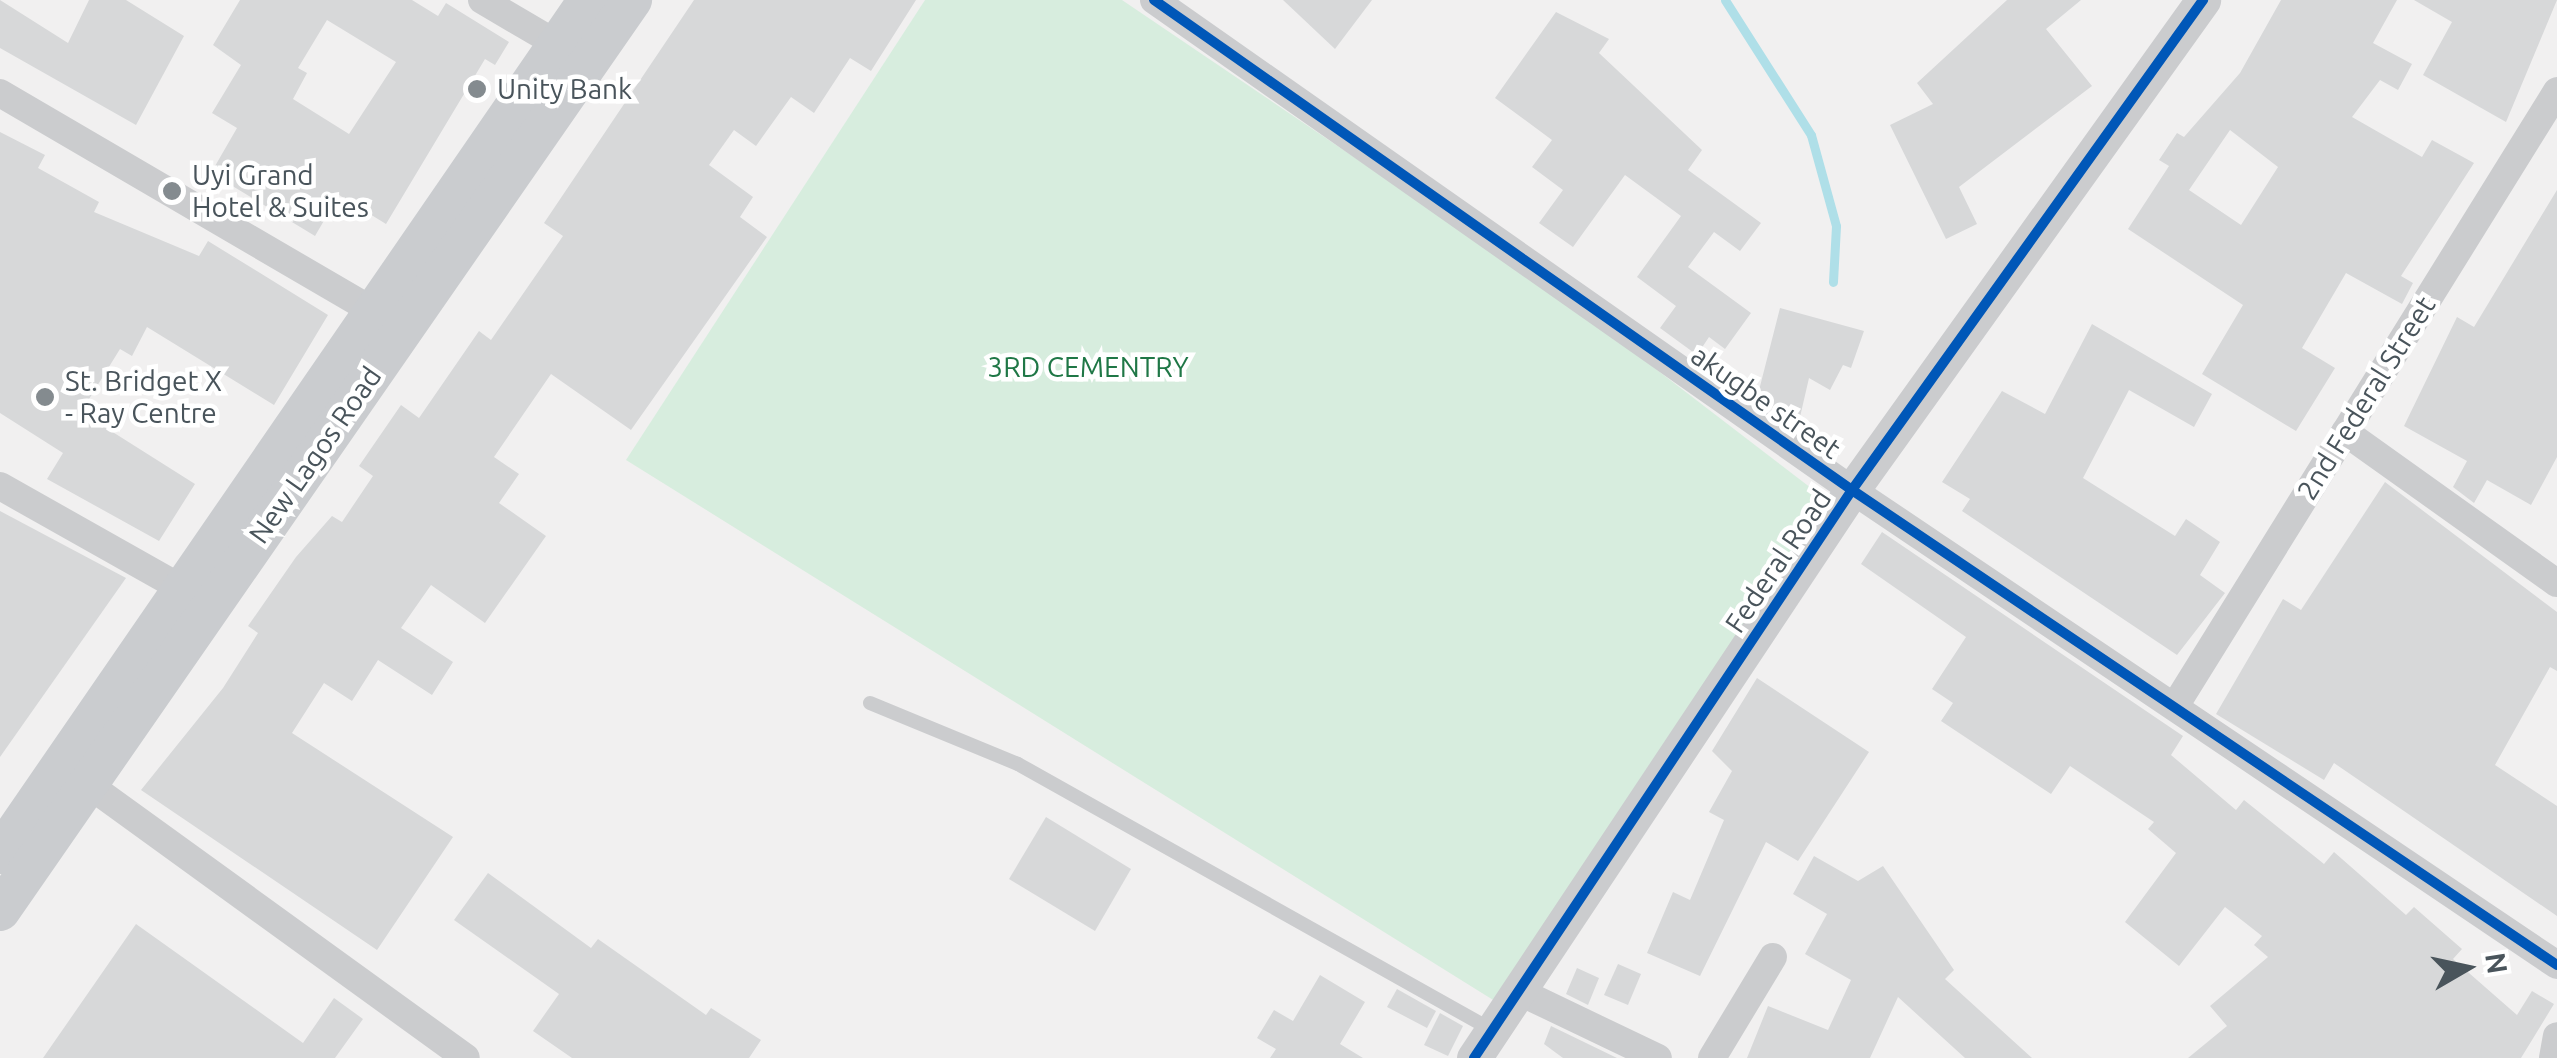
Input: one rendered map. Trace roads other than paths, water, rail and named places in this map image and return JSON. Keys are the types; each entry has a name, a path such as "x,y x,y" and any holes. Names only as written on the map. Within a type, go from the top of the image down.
{"main road":[{"name":"New Lagos Road","path":"0,854 370,309 588,0"},
{"name":"New Lagos Road","path":"0,911 632,0"}],"street":[{"path":"482,0 558,44"},
{"name":"akugbe street","path":"1154,0 1852,490 2557,965"},
{"name":"Federal Road","path":"1483,1044 1852,490 2202,0"},
{"name":"2nd Federal Street","path":"2175,706 2557,91"},
{"path":"0,93 370,309"},
{"path":"2345,432 2557,583"},
{"path":"0,486 179,588"},
{"path":"88,785 466,1058"},
{"path":"1712,1058 1774,957"},
{"path":"1518,991 1658,1058"},
{"path":"2553,1058 2557,1036"}],"lane":[{"path":"870,703 1018,764 1483,1044"}],"waterway":[{"path":"1725,0 1811,135 1836,226 1833,282"}],"place":[{"name":"Unity Bank","path":"477,89"},
{"name":"Uyi Grand Hotel & Suites","path":"172,191"},
{"name":"St. Bridget X - Ray Centre","path":"45,397"}],"park label":[{"name":"3RD CEMENTRY","path":"1088,367"}]}
